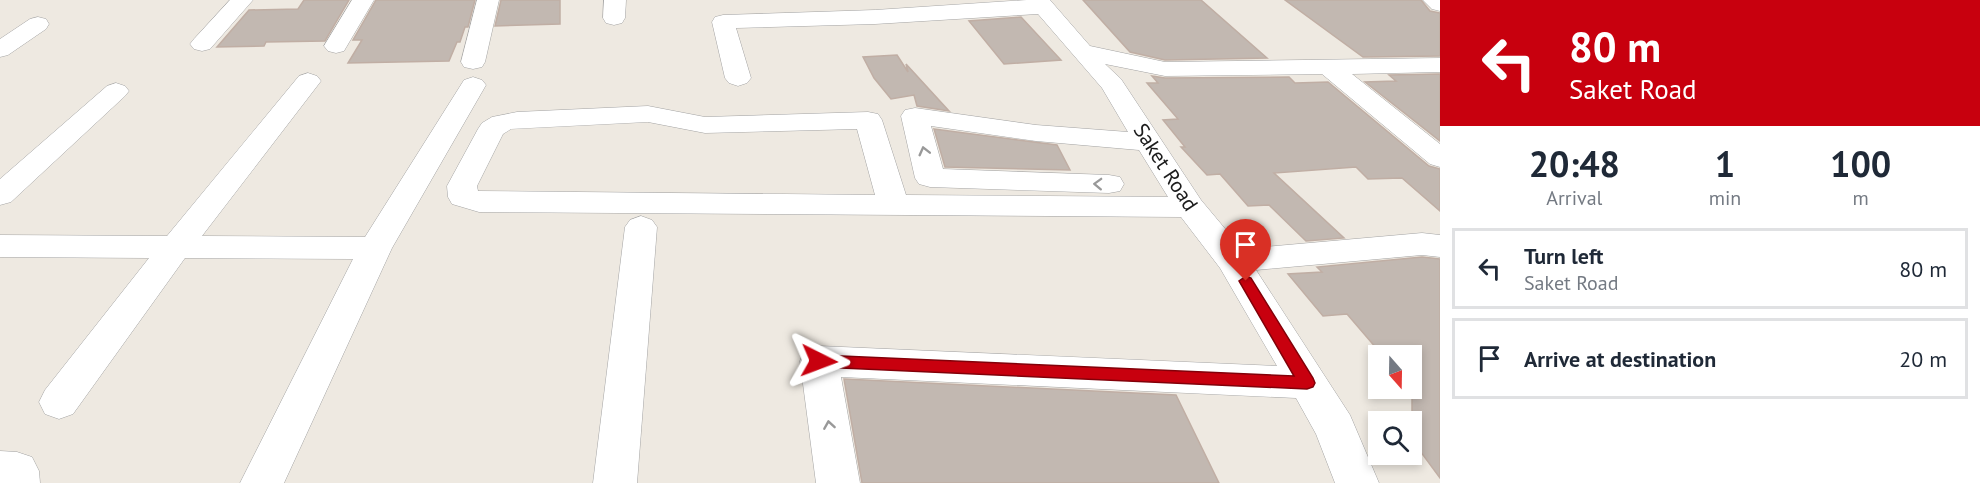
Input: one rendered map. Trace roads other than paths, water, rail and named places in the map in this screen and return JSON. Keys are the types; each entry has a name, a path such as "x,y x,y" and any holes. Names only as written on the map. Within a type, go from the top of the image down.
{"street":[{"path":"202,44 242,0"},
{"path":"336,46 363,0"},
{"path":"262,483 375,248 473,73 488,0"},
{"path":"1434,0 1440,4"},
{"path":"738,78 723,22 759,10 1041,4"},
{"name":"Saket Road","path":"1041,4 1097,69 1149,142 1183,197 1233,261 1335,428 1357,483"},
{"path":"0,50 38,24"},
{"path":"1097,69 1327,66 1434,68"},
{"path":"1327,66 1440,158"},
{"path":"1097,69 1165,69"},
{"path":"58,402 176,247 308,81"},
{"path":"0,195 116,91"},
{"path":"893,204 868,120 705,125 648,114 517,120 502,123 492,129 462,186 464,197 479,202 893,204 1183,197"},
{"path":"1149,142 1036,133 915,116 930,178 1183,197"},
{"path":"615,483 641,227"},
{"path":"1233,261 1422,244 1440,246"},
{"path":"0,246 375,248"},
{"path":"838,483 819,361 1307,383"},
{"path":"0,470 17,471 18,483"}]}
